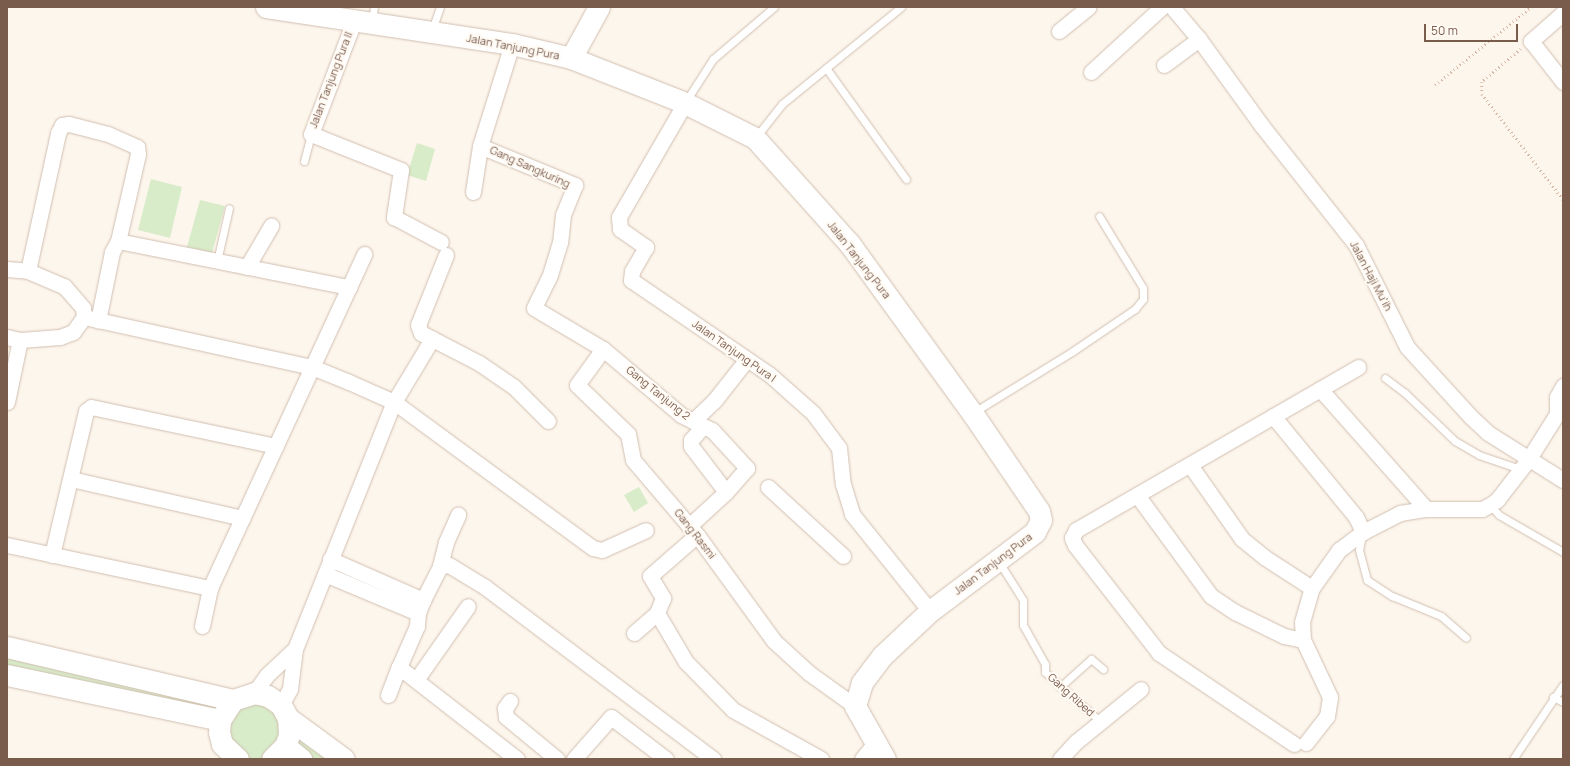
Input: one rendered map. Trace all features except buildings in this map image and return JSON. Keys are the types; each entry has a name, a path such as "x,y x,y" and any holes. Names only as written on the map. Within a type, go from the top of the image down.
{"street":[{"name":"Jalan Tanjung Pura","path":"266,7 367,17 431,32 512,44 571,58 685,103 755,138 849,243 973,414 1039,511 1041,520 1035,532 930,611 882,656 862,683 856,706"},
{"path":"571,58 599,7"},
{"path":"1059,31 1089,7"},
{"path":"1091,72 1162,7"},
{"name":"Jalan Haji Mu'ih","path":"1172,7 1199,39 1262,126 1356,245 1407,347 1471,417 1524,464 1563,480"},
{"path":"1563,13 1531,41 1563,82"},
{"name":"Jalan Tanjung Pura II","path":"367,17 311,134 401,170 395,219 443,248 418,325 421,333 432,339"},
{"path":"1164,65 1199,39"},
{"name":"Gang Sangkuring","path":"512,44 480,146 575,184 563,215 560,242 549,276 534,308 603,349"},
{"name":"Jalan Tanjung Pura I","path":"685,103 619,217 620,229 646,247 632,271 631,280 769,374 813,413 839,448 843,484 852,514 930,611"},
{"path":"7,402 14,339 60,337 73,332 91,319 112,252 118,241 138,150 108,134 69,124 62,125 58,133 28,271"},
{"path":"473,192 480,146"},
{"path":"247,267 271,226"},
{"path":"118,241 349,287"},
{"path":"202,626 210,588 364,254"},
{"path":"7,270 28,271 64,286 91,319 312,368 394,402 593,548 602,550 646,530"},
{"path":"301,759 279,752 289,735 285,712 290,689 295,649 394,402 432,339 479,363 514,387 548,421"},
{"name":"Gang Tanjung 2","path":"603,349 682,415 712,430 747,468 726,492"},
{"name":"Gang Rasmi","path":"603,349 577,385 628,434 633,460 693,530 774,640 809,673 856,706"},
{"path":"634,633 657,613 663,598 650,576 726,492 691,446 698,423 747,359"},
{"path":"1358,367 1076,530 1072,538 1075,545 1159,653 1304,746 1327,716 1330,697 1303,640 1302,622 1312,588 1339,550 1362,532 1400,513 1426,509 1462,511 1482,510 1497,500 1560,412 1557,397 1563,386"},
{"path":"1320,389 1426,509"},
{"path":"52,555 86,411 91,407 276,446"},
{"path":"1273,416 1356,517 1362,532"},
{"path":"1190,465 1242,539 1264,557 1312,588"},
{"path":"70,480 243,518"},
{"path":"768,487 842,556"},
{"path":"1137,495 1211,596 1235,612 1284,636 1303,640"},
{"path":"388,695 417,626 421,607 440,566 446,542 458,515"},
{"path":"7,545 210,588"},
{"path":"330,559 421,607"},
{"path":"440,566 449,565 485,587 714,759"},
{"path":"324,574 421,607"},
{"path":"416,680 468,606"},
{"path":"657,613 686,662 733,710 821,759"},
{"path":"7,647 233,700 254,693 268,696 285,712 344,759"},
{"path":"254,693 267,675 295,649"},
{"path":"399,667 517,759"},
{"path":"7,676 220,720"},
{"name":"Gang Ribed","path":"1060,759 1141,689"},
{"path":"233,700 220,720 219,732 222,744 238,759"},
{"path":"510,701 505,708 506,717 557,759"},
{"path":"856,706 874,754"},
{"path":"574,759 613,715 666,759"}],"lane":[{"path":"431,32 440,7"},
{"path":"685,103 713,59 774,7"},
{"path":"755,138 772,113 901,7"},
{"path":"826,68 906,179"},
{"path":"304,161 311,134"},
{"path":"217,261 229,208"},
{"path":"973,414 1073,351 1135,309 1143,299 1143,288 1099,216"},
{"path":"1385,378 1405,393 1455,441 1479,455 1524,464"},
{"path":"1490,505 1499,515 1563,552"},
{"path":"1362,532 1359,550 1367,580 1392,596 1441,616 1466,638"},
{"name":"Gang Ribed","path":"997,560 1023,600 1023,625 1045,664 1045,672 1101,722"},
{"path":"1060,687 1091,659 1103,669"},
{"path":"1513,759 1563,685"},
{"path":"1554,697 1563,702"}],"path":[{"path":"1435,85 1531,7"},
{"path":"1531,41 1482,82 1480,87 1482,94 1563,199"}],"green space":[{"path":"417,143 435,149 426,181 407,175"},
{"path":"151,179 182,187 170,238 138,230"},
{"path":"200,200 225,206 212,253 187,247"},
{"path":"639,487 648,503 634,512 624,495"},
{"path":"7,647 198,691 254,693 343,759 238,759 220,720 7,675"}]}
